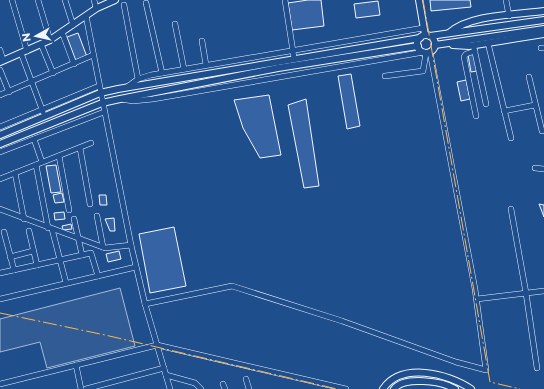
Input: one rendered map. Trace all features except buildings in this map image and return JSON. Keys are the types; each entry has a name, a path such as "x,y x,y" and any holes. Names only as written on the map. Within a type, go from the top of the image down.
{"street":[{"path":"12,0 32,82 45,116"},
{"path":"38,0 50,40"},
{"path":"65,0 73,25"},
{"path":"94,0 96,8"},
{"path":"0,50 2,61 24,52 50,40 96,8 115,0"},
{"path":"285,0 294,58"},
{"path":"418,46 425,36 419,0"},
{"path":"506,0 509,16"},
{"path":"146,3 162,73"},
{"path":"124,5 138,79"},
{"path":"449,33 462,24 544,11"},
{"path":"86,16 130,245 145,304 170,389"},
{"path":"0,135 100,94 126,88 425,36 544,20"},
{"path":"175,24 184,69"},
{"path":"126,88 138,79 162,73 423,28"},
{"path":"120,99 133,101 153,99 427,52 435,45 544,29"},
{"path":"62,32 74,64"},
{"path":"476,116 464,57 466,54 474,48 488,43 544,34"},
{"path":"425,36 434,40 435,45"},
{"path":"202,41 206,65"},
{"path":"488,43 511,138"},
{"path":"41,44 53,73"},
{"path":"444,44 474,48"},
{"path":"0,144 102,103 120,99 278,68 418,46 427,52 477,299 486,370 456,362 342,321 232,286 145,304"},
{"path":"474,48 486,104"},
{"path":"385,76 423,71 427,52"},
{"path":"0,96 93,56"},
{"path":"0,70 9,92"},
{"path":"529,78 542,131"},
{"path":"0,127 99,86"},
{"path":"504,112 535,105"},
{"path":"0,152 104,112"},
{"path":"34,139 42,162"},
{"path":"0,179 91,144"},
{"path":"80,148 90,204"},
{"path":"58,156 69,210"},
{"path":"36,165 50,228 66,283"},
{"path":"535,168 544,169"},
{"path":"15,173 24,219"},
{"path":"0,209 103,248 130,245"},
{"path":"511,209 526,293 537,368"},
{"path":"97,216 103,248"},
{"path":"74,219 82,255"},
{"path":"29,231 37,265"},
{"path":"4,232 14,270"},
{"path":"10,257 33,251"},
{"path":"0,273 93,253 98,276"},
{"path":"0,298 136,267"},
{"path":"477,299 544,291"},
{"path":"0,384 158,344 346,389"},
{"path":"76,365 82,389"},
{"path":"86,389 164,368"},
{"path":"383,389 392,379 416,373 429,374 455,380 471,389"},
{"path":"166,375 198,384 201,389"},
{"path":"246,379 249,389"},
{"path":"394,389 402,383 419,381 438,383 455,389"}],"shaded area":[{"path":"120,288 135,346 47,368 40,342 0,352 0,319"}],"power":[{"path":"423,0 490,382 520,389"},
{"path":"0,313 105,335 337,389"}]}
